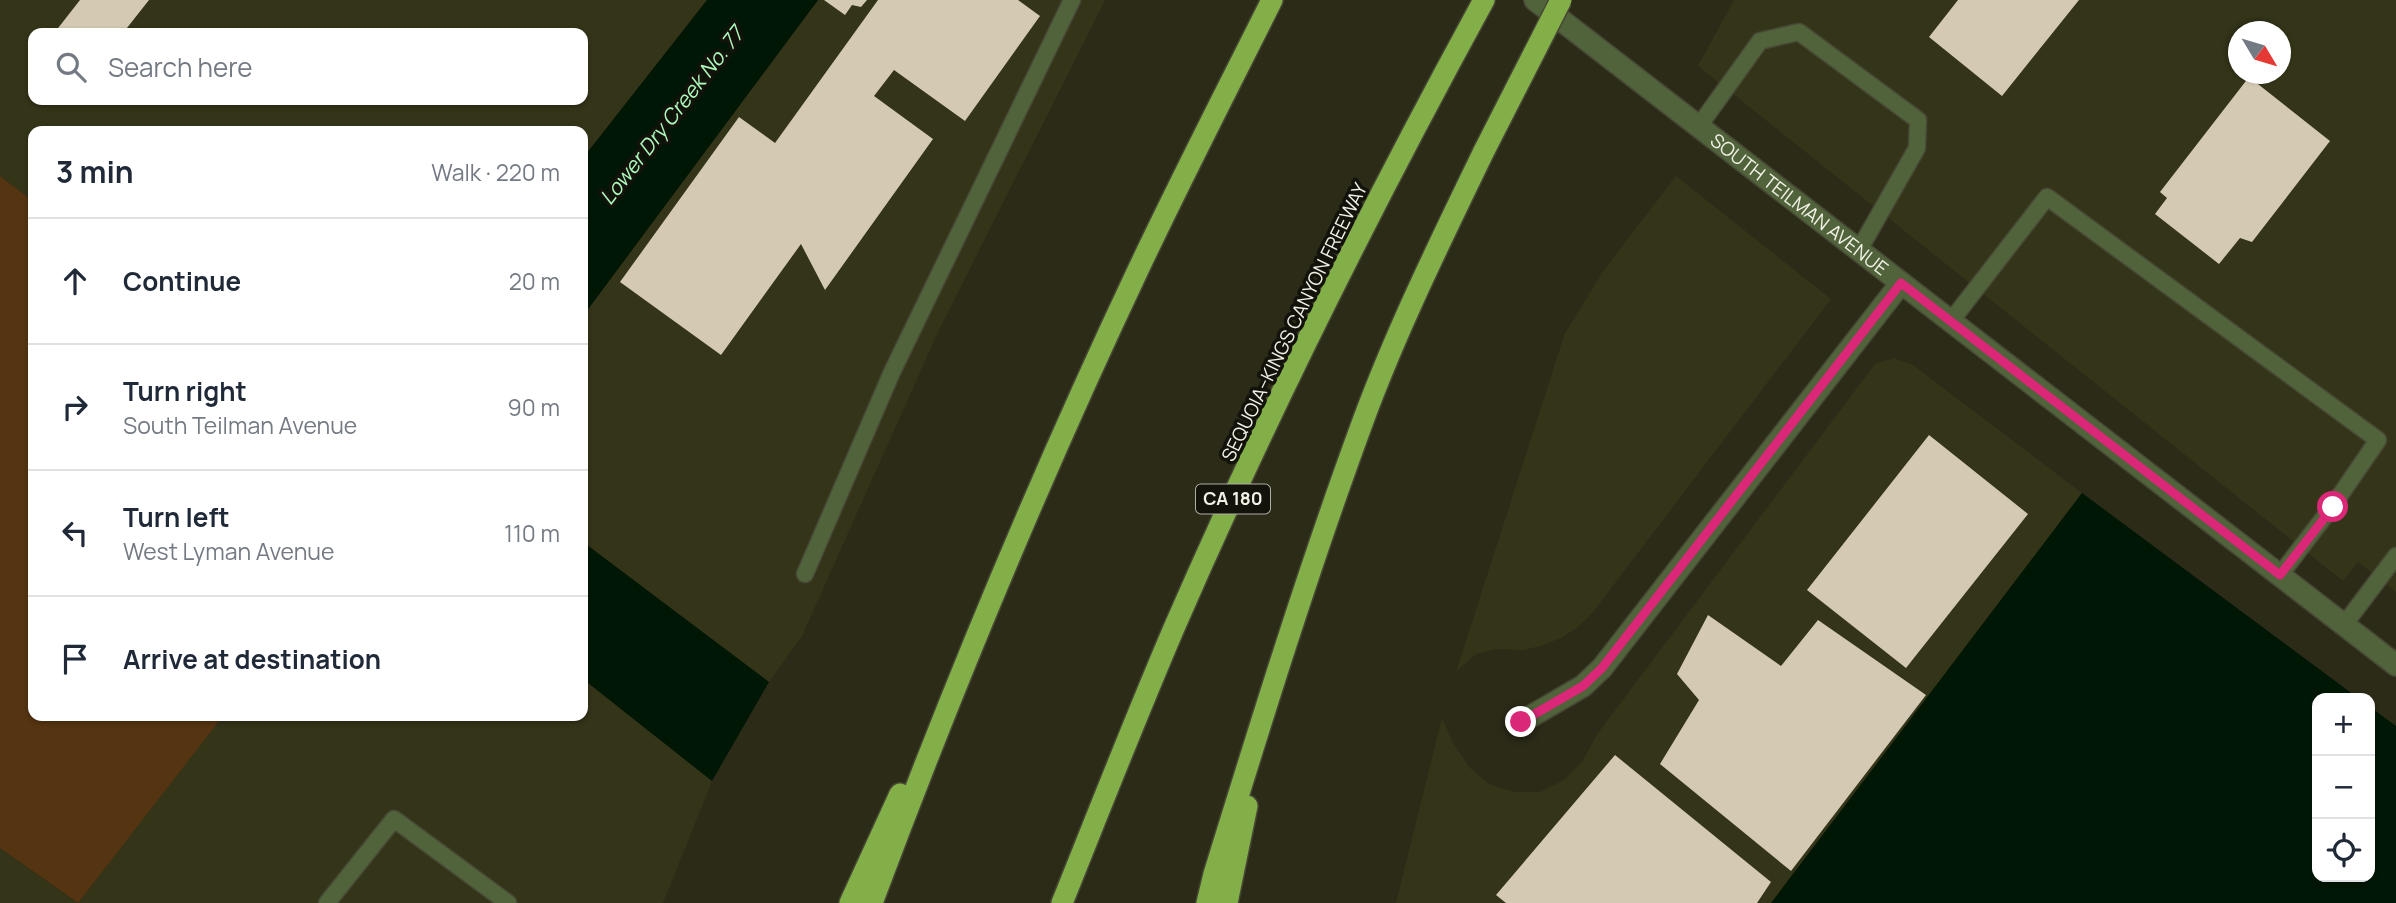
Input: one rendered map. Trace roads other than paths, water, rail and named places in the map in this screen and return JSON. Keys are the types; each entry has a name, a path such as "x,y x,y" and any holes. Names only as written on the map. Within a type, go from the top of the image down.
{"highway":[{"path":"850,903 1138,270 1272,0"},
{"name":"SEQUOIA–KINGS CANYON FREEWAY","path":"1062,903 1174,628 1288,377 1426,105 1483,0"},
{"path":"1207,903 1274,678 1363,420 1423,278 1483,150 1561,0"},
{"path":"872,903 1016,540"},
{"path":"1227,903 1274,678"}],"street":[{"name":"SOUTH TEILMAN AVENUE","path":"1535,0 2396,665"},
{"path":"1521,722 1583,686 1602,668 1901,283"}],"lane":[{"path":"804,574 892,372 1072,0"},
{"path":"1699,126 1760,41 1799,32 1918,120 1917,148 1859,250"},
{"path":"1951,321 2047,197 2378,440 2333,507 2280,575"},
{"path":"2344,625 2396,556"},
{"path":"327,903 394,819 508,903"}],"water":[{"name":"Lower Dry Creek No. 77","path":"707,0 818,0 588,309 588,152"},
{"path":"2082,493 2351,693 2312,693 2312,882 2375,882 2375,711 2396,726 2396,903 1771,903"},
{"path":"588,546 769,682 712,781 588,683"}]}
